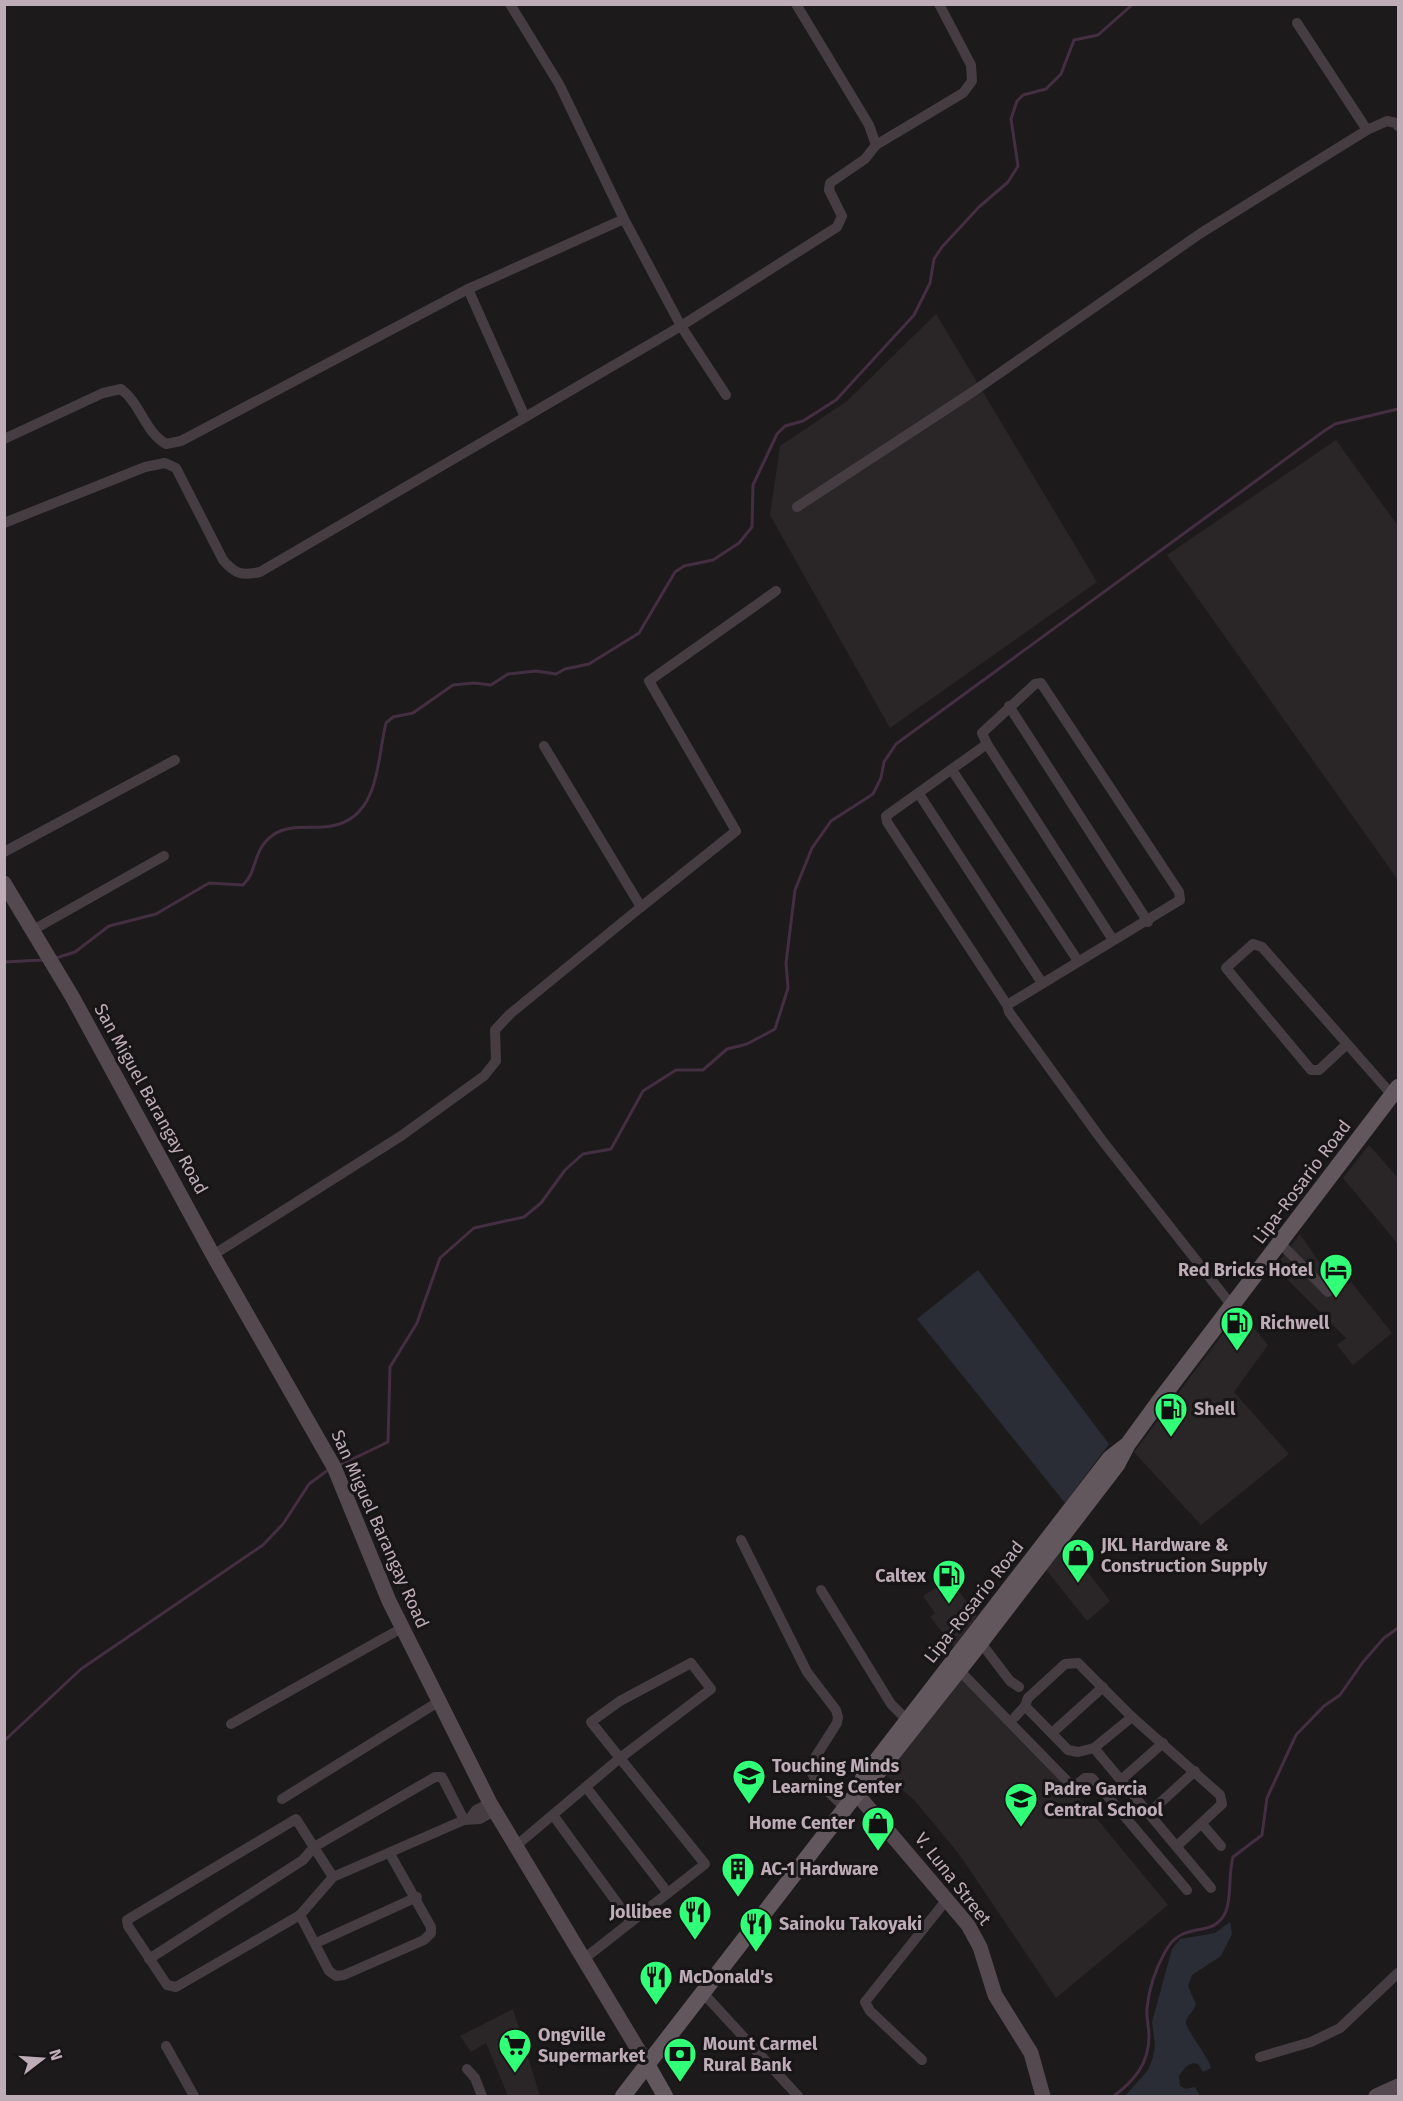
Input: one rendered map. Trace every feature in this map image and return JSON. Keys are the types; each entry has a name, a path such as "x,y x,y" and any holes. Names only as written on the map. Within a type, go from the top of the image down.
{"main road":[{"name":"Lipa-Rosario Road","path":"623,2097 858,1791 862,1778 910,1723 1116,1465 1128,1444 1395,1091"},
{"path":"648,2066 665,2097"}],"street":[{"path":"510,4 559,84 624,219 681,326 726,395"},
{"path":"796,4 869,125 876,145"},
{"path":"4,523 145,467 165,463 176,468 223,560 232,571 243,576 260,572 681,326 837,227 842,216 829,190 830,183 865,159 876,145 963,93 972,81 972,64 939,4"},
{"path":"1297,23 1366,130"},
{"path":"797,507 974,392 1202,234 1366,130 1387,121 1396,123 1398,126"},
{"path":"4,439 103,393 121,389 131,397 154,437 166,444 181,441 468,289 624,219"},
{"path":"468,289 525,417"},
{"path":"213,1255 401,1136 484,1076 496,1061 495,1029 510,1014 736,831 649,681 776,591"},
{"path":"1007,1005 1113,940 1148,922 1180,900 1179,892 1046,688 1041,683 1035,684 982,733 1113,940"},
{"path":"1009,706 1148,922"},
{"path":"987,744 886,816 887,822 1007,1005 1009,1012 1101,1138 1232,1306"},
{"path":"544,746 641,907"},
{"path":"4,852 176,760"},
{"path":"952,770 1078,961"},
{"path":"919,794 1042,983"},
{"path":"33,930 164,856"},
{"name":"San Miguel Barangay Road","path":"4,883 84,1018 213,1255 334,1467 402,1628 492,1807 517,1845 648,2066"},
{"path":"1346,1045 1319,1070 1311,1071 1226,968 1253,944 1262,947 1346,1045 1395,1091"},
{"path":"1280,1243 1328,1292"},
{"path":"741,1540 807,1672 836,1710 837,1724 808,1767 815,1779 845,1808"},
{"path":"821,1590 891,1704 910,1723"},
{"path":"231,1724 402,1628"},
{"path":"977,1638 995,1659 1004,1664 1027,1702 1071,1752 1094,1748 1132,1717"},
{"path":"1015,1717 1027,1702 1071,1662 1078,1663 1132,1717 1195,1771 1222,1800 1202,1824 1178,1845"},
{"path":"517,1845 620,1758 711,1689 692,1663 620,1701 591,1722 620,1758 705,1864 585,1958"},
{"path":"956,1666 1071,1785 1075,1786 1085,1778 1092,1778 1187,1890"},
{"path":"1052,1733 1102,1687"},
{"path":"282,1799 438,1702"},
{"path":"1121,1780 1163,1743"},
{"path":"1094,1748 1212,1888"},
{"path":"1149,1813 1195,1771"},
{"path":"149,1959 303,1860 314,1848 435,1777 442,1777 467,1819"},
{"path":"586,1787 668,1893"},
{"name":"V. Luna Street","path":"858,1791 948,1898 978,1941 994,1995 1021,2035 1037,2068 1043,2097"},
{"path":"333,1877 296,1819 127,1920 128,1926 168,1985 176,1987 300,1915 333,1877 467,1819 480,1819 492,1807"},
{"path":"553,1815 631,1922"},
{"path":"1202,1824 1221,1846"},
{"path":"300,1915 329,1971 336,1976 344,1975 424,1940 431,1933 431,1927 417,1897 390,1854"},
{"path":"316,1942 417,1897"},
{"path":"922,2060 870,2011 865,2002 948,1898"},
{"path":"1260,2057 1311,2042 1340,2028 1398,1973"},
{"path":"704,1994 798,2097"},
{"path":"166,2046 194,2097"},
{"path":"467,2069 475,2078 482,2097"},
{"path":"1376,2097 1398,2086"}],"shaded area":[{"path":"936,314 1097,582 890,728 770,515 780,446 847,401"},
{"path":"1336,440 1398,526 1398,880 1167,555"},
{"path":"1369,1145 1398,1178 1398,1244 1343,1178"},
{"name":"Red Bricks Hotel","path":"1300,1234 1339,1291 1351,1282 1392,1333 1353,1365 1337,1345 1346,1338 1275,1267"},
{"path":"978,1270 1109,1444 1065,1503 917,1319"},
{"path":"1240,1311 1268,1345 1234,1392 1289,1454 1201,1525 1134,1452"},
{"name":"JKL Hardware & Construction Supply","path":"1064,1541 1110,1601 1087,1621 1044,1567"},
{"name":"Caltex","path":"950,1579 977,1616 954,1647 930,1617 935,1613 923,1596"},
{"name":"Padre Garcia Central School","path":"961,1674 1074,1791 1168,1905 1056,1998 959,1854 915,1801 886,1775"},
{"path":"1230,1922 1232,1934 1221,1956 1192,1975 1188,1986 1196,2004 1186,2024 1211,2068 1203,2072 1198,2064 1189,2065 1179,2076 1180,2086 1186,2089 1195,2087 1200,2096 1125,2096 1148,2070 1153,2057 1155,2045 1152,2022 1172,1949 1180,1939 1215,1933"},
{"name":"Ongville Supermarket","path":"513,2009 540,2096 508,2096 486,2043 471,2052 460,2036"}],"waterway":[{"path":"56,958 75,952 109,926 156,914 209,883 243,885 262,847 278,832 290,828 323,827 342,823 355,815 365,803 372,789 386,723 393,717 413,713 453,685 474,683 491,685 508,674 536,671 556,674 565,669 589,664 639,633 675,572 684,566 713,560 739,543 752,527 753,485 777,434 785,426 803,421 836,400 914,315 930,283 934,259 942,247 979,207 1008,182 1018,166 1011,119 1017,101 1023,95 1046,89 1061,74 1074,40 1098,35 1133,4"},
{"path":"340,1465 388,1442 390,1367 417,1323 440,1258 474,1228 524,1217 541,1203 565,1170 583,1154 611,1149 643,1091 676,1070 703,1070 727,1049 747,1044 775,1029 788,988 786,963 795,890 812,848 831,821 873,794 881,778 884,762 896,744 1324,431 1335,424 1398,409"},
{"path":"4,962 43,960"},
{"path":"4,1741 81,1669 263,1545 283,1524 309,1484 328,1470"},
{"path":"1114,2096 1134,2077 1146,2055 1149,2036 1148,2001 1153,1979 1165,1952 1180,1935 1206,1928 1221,1920 1228,1905 1233,1857 1262,1835 1267,1798 1296,1735 1324,1706 1340,1695 1363,1662 1384,1638 1398,1628"}],"place":[{"name":"Red Bricks Hotel","path":"1336,1299"},
{"name":"Richwell","path":"1237,1352"},
{"name":"Shell","path":"1171,1438"},
{"name":"JKL Hardware & Construction Supply","path":"1078,1584"},
{"name":"Caltex","path":"949,1605"},
{"name":"Touching Minds Learning Center","path":"749,1805"},
{"name":"Padre Garcia Central School","path":"1021,1828"},
{"name":"Home Center","path":"878,1852"},
{"name":"AC-1 Hardware","path":"738,1898"},
{"name":"Jollibee","path":"695,1941"},
{"name":"Sainoku Takoyaki","path":"756,1953"},
{"name":"McDonald's","path":"656,2006"},
{"name":"Ongville Supermarket","path":"515,2074"},
{"name":"Mount Carmel Rural Bank","path":"680,2083"}]}
